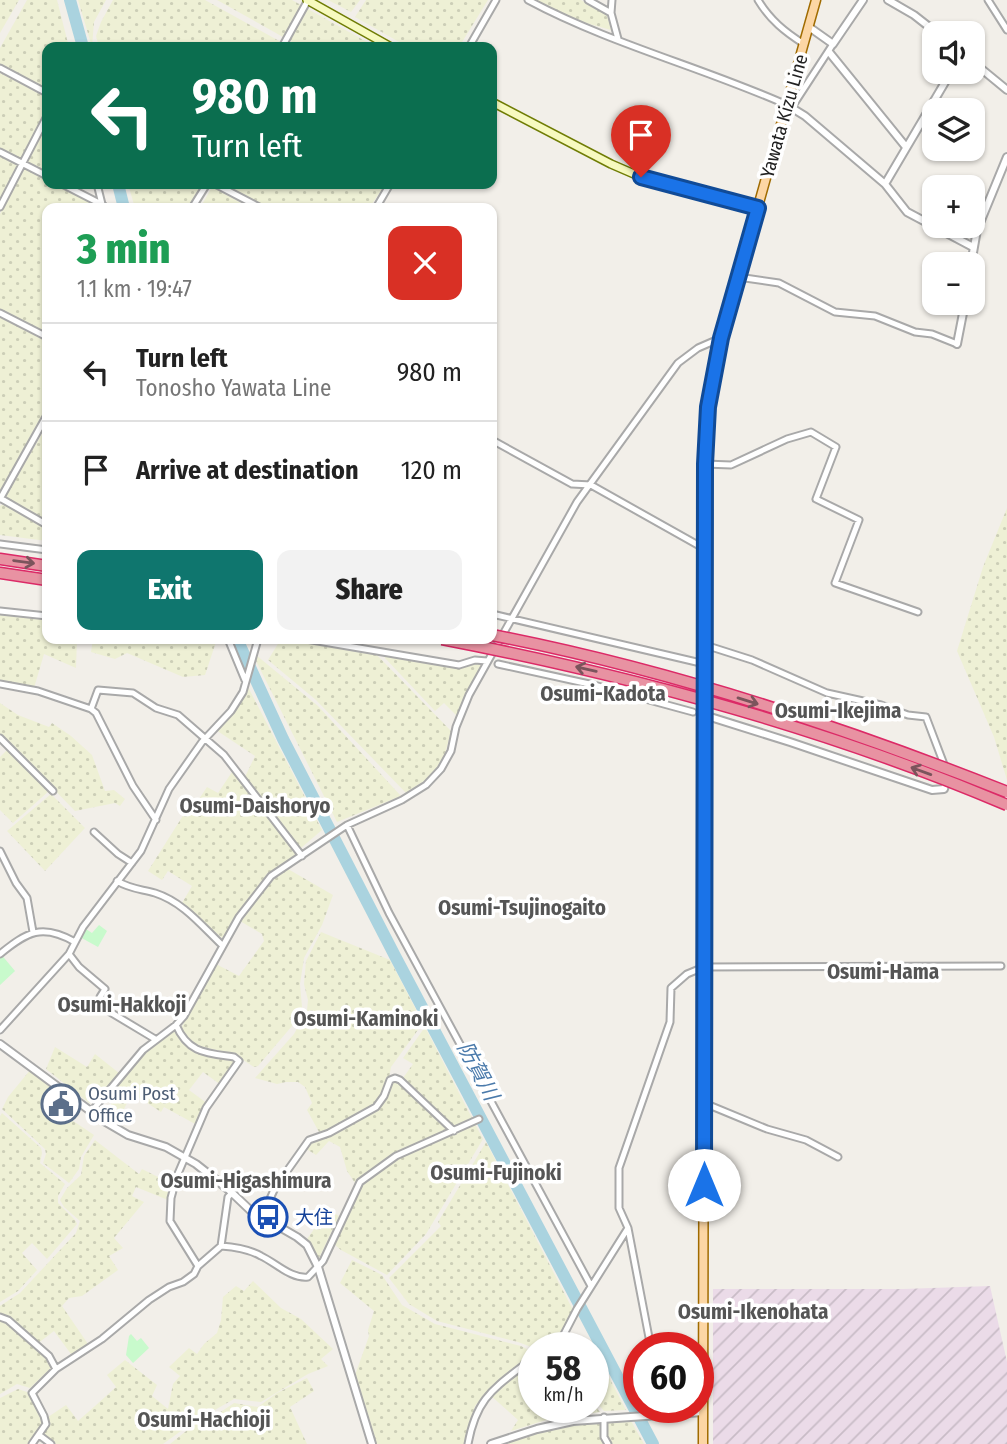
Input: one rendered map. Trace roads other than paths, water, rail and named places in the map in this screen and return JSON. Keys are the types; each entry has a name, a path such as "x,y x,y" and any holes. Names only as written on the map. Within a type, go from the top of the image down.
{"highway":[{"path":"0,559 42,565"},
{"path":"0,573 42,579"},
{"path":"497,636 603,660 790,714 875,742 1007,792"},
{"path":"465,644 611,675 721,705 883,757 1007,805"}],"main road":[{"path":"308,0 382,42"},
{"name":"Yawata Kizu Line","path":"703,1332 705,464 708,407 721,338 790,106 816,0"},
{"path":"497,105 641,177 758,208"},
{"name":"Yawata Kizu Line","path":"703,1423 703,1444"}],"street":[{"path":"285,42 308,0"},
{"path":"472,42 496,0"},
{"path":"527,0 557,15 790,106 885,184 907,212 973,247"},
{"path":"588,0 611,13"},
{"path":"612,0 611,13 618,39"},
{"path":"758,0 766,14 785,32 804,44"},
{"path":"790,106 863,0"},
{"path":"988,0 1007,30"},
{"path":"893,1 922,22"},
{"path":"809,27 833,44"},
{"path":"829,52 906,147"},
{"path":"0,68 42,90"},
{"path":"985,72 1007,90"},
{"path":"885,184 944,84"},
{"path":"0,207 42,126"},
{"path":"0,152 42,174"},
{"path":"972,252 977,230 1007,157"},
{"path":"71,189 96,203"},
{"path":"225,189 251,203"},
{"path":"738,277 779,283 835,312 876,316 915,332 932,334 957,344 963,315"},
{"path":"0,313 42,334"},
{"path":"497,643 577,502 678,363 698,348 721,338"},
{"path":"42,424 0,499 42,522"},
{"path":"705,464 731,465 787,439 811,432 836,447 816,499 859,520 835,583 918,612"},
{"path":"497,443 572,484 590,485 705,549"},
{"path":"0,544 42,549"},
{"path":"0,611 42,615"},
{"path":"497,615 705,664"},
{"path":"230,644 245,679"},
{"path":"0,1030 69,954 83,927 141,851 169,789 243,692 256,644"},
{"path":"337,644 459,664 475,660 487,661"},
{"path":"91,1111 155,1039 176,1025 192,1003 222,945 255,894 271,876 347,825 402,800 426,785 441,769 452,751 456,727 469,695 496,644"},
{"path":"705,645 752,660 827,693 881,705 908,715 926,717 948,776 944,789 932,790 705,715"},
{"path":"498,664 594,685 693,712"},
{"path":"0,684 38,691 96,713 134,786 156,820"},
{"path":"91,709 98,690 133,693 156,708 178,715 224,755 302,856"},
{"path":"0,738 53,791"},
{"path":"347,825 389,913 591,1286"},
{"path":"94,832 132,863"},
{"path":"0,851 27,898 33,932"},
{"path":"117,881 132,889 154,893 183,908 222,945"},
{"path":"0,954 19,938 33,932 54,932 75,942"},
{"path":"69,954 79,967 105,989 100,998 105,1009 155,1039"},
{"path":"648,1332 628,1228 619,1208 617,1190 619,1168 670,1022 671,988 687,974 704,967 1001,966"},
{"path":"176,1025 181,1038 191,1048 234,1057 239,1061 206,1108 173,1187 170,1221 198,1266"},
{"path":"0,1044 128,1135 166,1147 184,1157 261,1218 298,1237 307,1245 318,1267 372,1444"},
{"path":"261,1218 275,1188 309,1140 329,1133 376,1107 384,1097 390,1080 400,1080 454,1131"},
{"path":"704,1103 766,1129 806,1140 838,1157"},
{"path":"222,1246 252,1252 301,1278 308,1277 318,1267 360,1182 396,1156 480,1119"},
{"path":"32,1444 46,1424 32,1392 56,1368 102,1339 149,1300 194,1274 198,1266 222,1246 228,1197 232,1193"},
{"path":"565,1332 577,1308 628,1228"},
{"path":"0,1317 8,1320 49,1356 56,1368"},
{"path":"468,1444 472,1420 487,1394 518,1370"},
{"path":"491,1444 564,1423"},
{"path":"604,1423 604,1437 608,1444"},
{"path":"39,1435 51,1444"}],"waterway":[{"name":"防賀川","path":"70,0 82,42"},
{"name":"防賀川","path":"119,189 123,203"},
{"name":"防賀川","path":"239,644 283,739 395,956 653,1444"}],"place":[{"name":"Osumi Post Office","path":"61,1104"},
{"name":"大住","path":"268,1217"}],"district":[{"name":"Osumi-Kadota","path":"603,694"},
{"name":"Osumi-Ikejima","path":"838,711"},
{"name":"Osumi-Daishoryo","path":"255,806"},
{"name":"Osumi-Tsujinogaito","path":"522,908"},
{"name":"Osumi-Hama","path":"883,972"},
{"name":"Osumi-Hakkoji","path":"122,1005"},
{"name":"Osumi-Kaminoki","path":"366,1019"},
{"name":"Osumi-Fujinoki","path":"496,1173"},
{"name":"Osumi-Higashimura","path":"246,1181"},
{"name":"Osumi-Ikenohata","path":"753,1312"},
{"name":"Osumi-Hachioji","path":"204,1420"}]}
